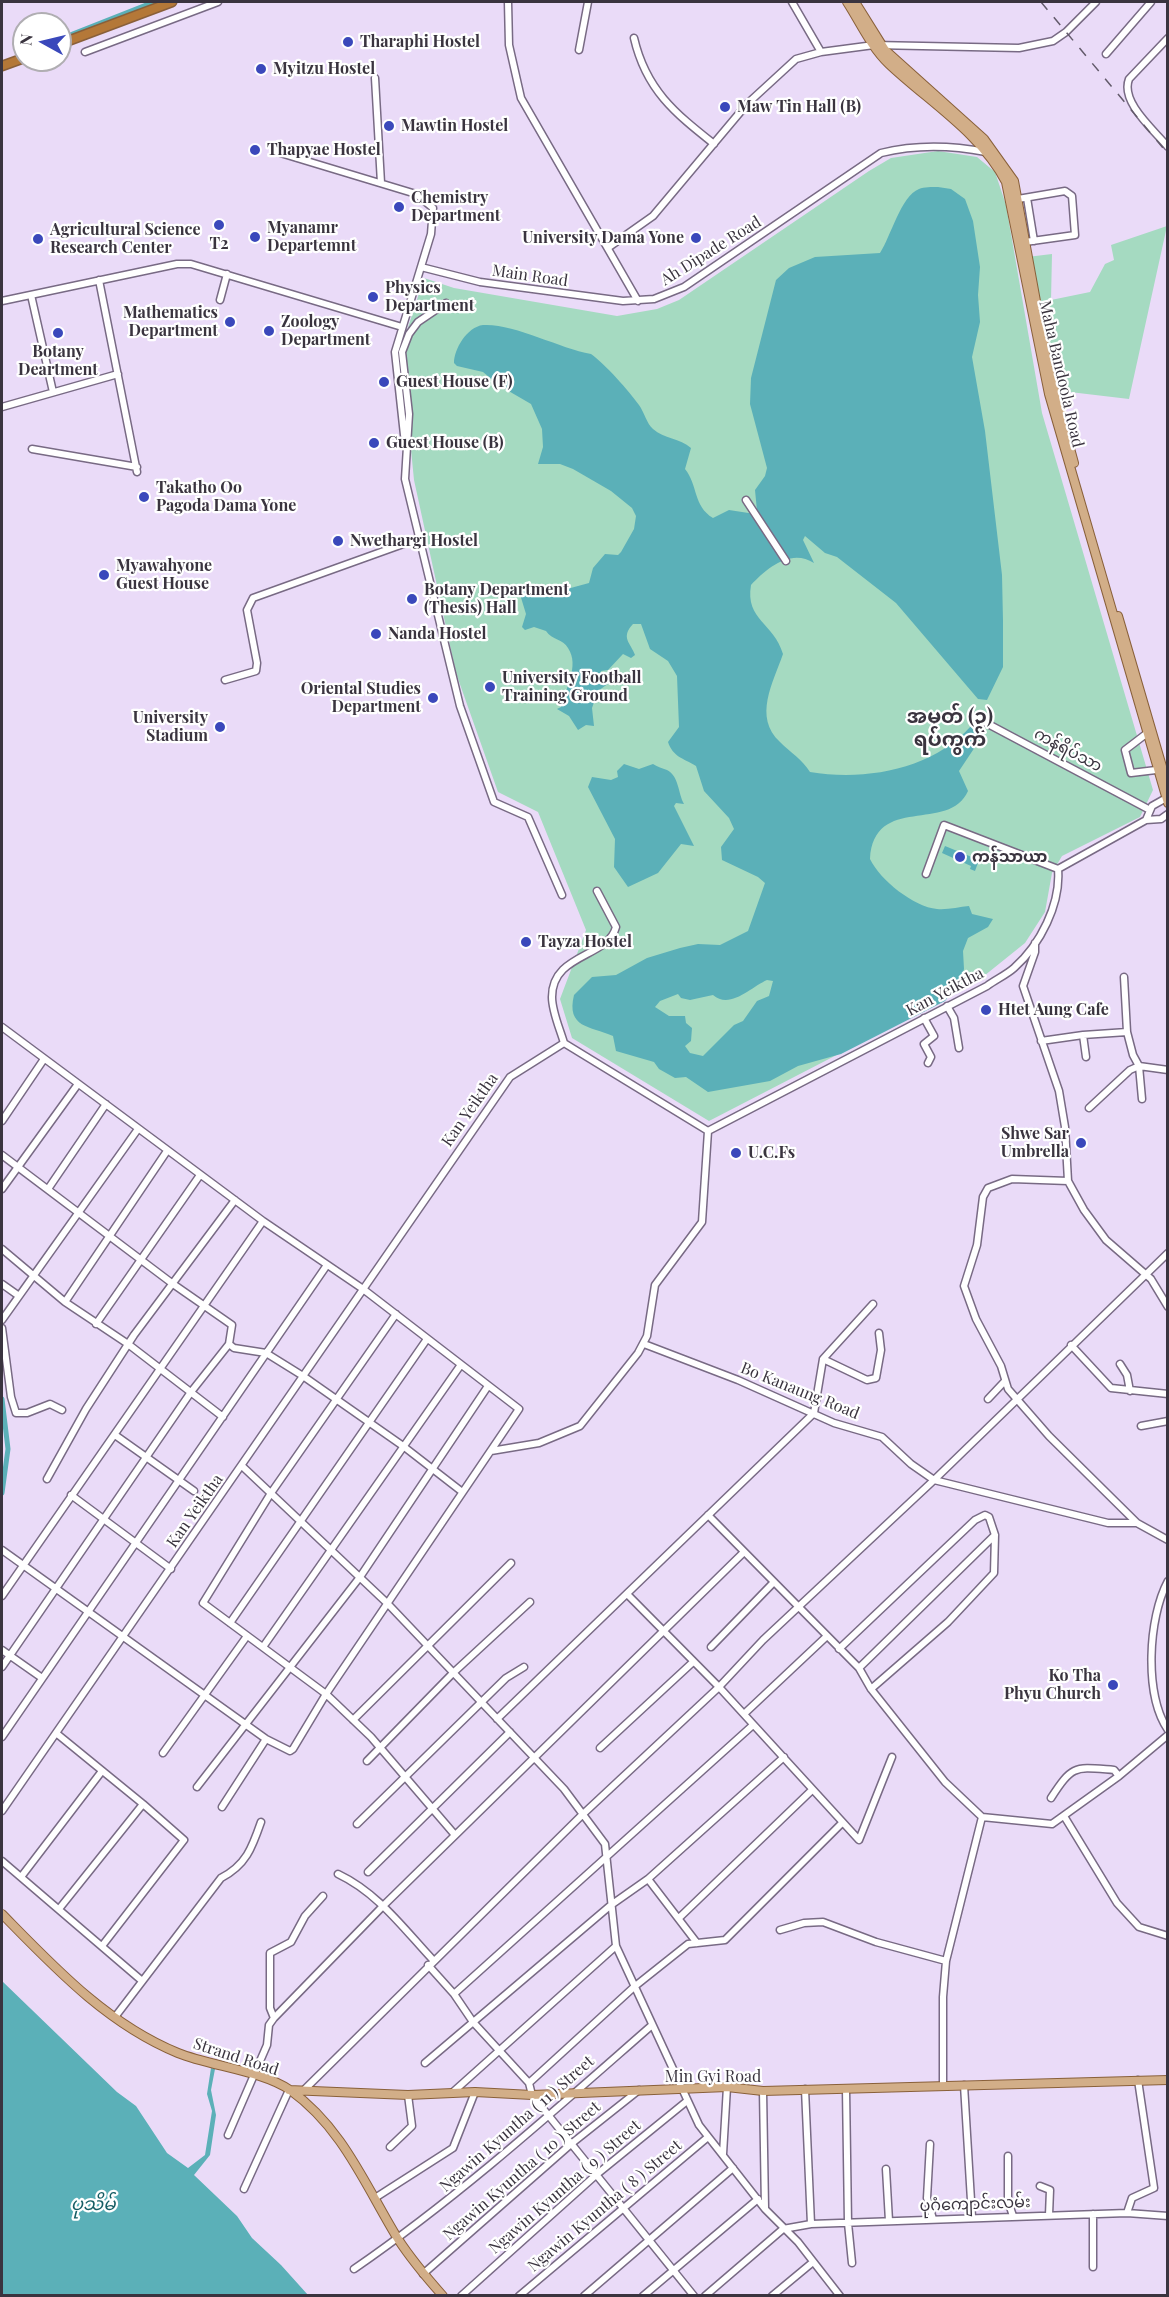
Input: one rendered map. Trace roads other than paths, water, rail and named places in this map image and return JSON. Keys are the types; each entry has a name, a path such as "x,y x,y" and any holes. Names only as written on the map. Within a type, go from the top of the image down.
{"highway":[{"path":"72,40 172,2"}],"main road":[{"name":"Maha Bandoola Road","path":"848,2 888,63 986,152 1003,175 1009,190 1044,376 1156,770 1167,800"},
{"name":"Maha Bandoola Road","path":"855,2 877,45 977,132 997,154 1014,181 1054,391 1167,787"},
{"name":"Strand Road","path":"2,1914 85,1996 136,2032 178,2053 254,2076 289,2090 324,2119 348,2150 398,2238 423,2274 443,2295"},
{"name":"Min Gyi Road","path":"289,2090 408,2095 453,2092 532,2095 639,2090 682,2091 727,2087 763,2091 1167,2080"}],"street":[{"path":"85,52 218,2"},
{"path":"508,2 507,26 510,54 520,98 549,151 609,247 638,301"},
{"path":"579,51 588,2"},
{"path":"792,2 821,52"},
{"path":"609,247 653,216 747,104 796,59 821,52 877,45 1019,48 1053,41 1066,32 1096,2"},
{"path":"1106,54 1151,2"},
{"path":"634,38 640,62 670,109 714,144"},
{"path":"1167,38 1129,79 1126,87 1128,98 1167,147"},
{"path":"375,78 381,183"},
{"name":"Ah Dipade Road","path":"638,301 670,295 684,287 881,153 904,147 939,145 997,154"},
{"path":"277,152 416,194 433,208 431,234 395,352 406,450"},
{"path":"1018,199 1065,191 1072,196 1075,235 1025,242"},
{"path":"1027,198 1034,241"},
{"path":"2,301 177,264 191,264 402,327"},
{"name":"Main Road","path":"421,267 480,282 582,297 638,301"},
{"path":"220,300 227,274"},
{"path":"32,449 137,470 99,280"},
{"path":"31,295 53,392"},
{"path":"446,303 418,322 409,334 402,352 409,414 405,478 460,706 494,802 528,817 562,895"},
{"path":"2,407 118,374"},
{"path":"746,500 786,561"},
{"path":"225,680 256,671 257,663 247,610 253,598 420,538"},
{"name":"ကန်ရိပ်သာ","path":"973,716 1150,810"},
{"path":"1146,734 1125,750 1126,762 1131,773 1156,770"},
{"path":"1146,820 1150,810 1157,802 1167,800"},
{"path":"926,874 944,825 1058,869 1146,820 1161,819 1167,814"},
{"name":"Kan Yeiktha","path":"708,1131 987,986 1020,962 1048,922 1059,880 1058,869"},
{"path":"491,1451 539,1443 580,1426 644,1344 655,1285 702,1222 708,1131 564,1043 552,998 558,976 571,962 610,939 616,927 597,891"},
{"path":"1035,943 1035,952 1023,986 1059,1091 1065,1127 1068,1180 1084,1210 1106,1240 1146,1274 1165,1299 1167,1307"},
{"path":"1020,962 1029,967"},
{"path":"1124,977 1126,1032 1139,1066 1142,1100"},
{"path":"947,1006 954,1018 959,1048"},
{"path":"924,1018 934,1036 924,1044 933,1059"},
{"path":"2,1027 262,1221 363,1289 460,1366 519,1409 461,1491 326,1694 294,1749 286,1750 266,1739 57,1587 2,1550"},
{"path":"1041,1041 1126,1032"},
{"path":"1083,1035 1086,1057"},
{"name":"Kan Yeiktha","path":"2,1811 510,1077 564,1043"},
{"path":"2,1121 44,1059"},
{"path":"1089,1108 1130,1070 1139,1066 1167,1070"},
{"path":"2,1189 78,1084"},
{"path":"48,1189 106,1104"},
{"path":"2,1320 138,1129"},
{"path":"65,1302 167,1151"},
{"path":"2,1155 141,1258 172,1284 232,1325 229,1344 191,1392 2,1667"},
{"path":"96,1324 200,1174"},
{"path":"1068,1180 1011,1179 988,1188 983,1197 977,1245 964,1286 1001,1366 1004,1382 1016,1400 1137,1523"},
{"path":"47,1479 86,1409 128,1344 235,1200"},
{"path":"2,1596 262,1221"},
{"path":"2,1249 65,1302 128,1344 223,1417"},
{"path":"303,2091 582,1815 719,1687 1167,1253"},
{"path":"2,1737 327,1265"},
{"path":"2,1284 19,1296"},
{"path":"497,1719 814,1413 823,1359 873,1304"},
{"path":"396,1314 271,1493 203,1603 290,1665 326,1694 379,1747 455,1835"},
{"path":"2,1328 10,1397 16,1413 21,1415 50,1404 62,1410"},
{"path":"823,1359 867,1380 876,1378 880,1350 879,1333"},
{"path":"230,1623 427,1339"},
{"path":"229,1344 234,1348 266,1353 303,1376 403,1446 461,1491"},
{"name":"Bo Kanaung Road","path":"644,1344 834,1423 882,1437 911,1464 934,1480 1108,1522 1137,1523 1167,1540"},
{"path":"1071,1345 1111,1388 1167,1394"},
{"path":"1120,1364 1127,1375 1130,1391"},
{"path":"263,1647 460,1366"},
{"path":"988,1399 1004,1382"},
{"path":"197,1787 360,1577 488,1386"},
{"path":"1141,1426 1167,1421"},
{"path":"115,1435 194,1491"},
{"path":"242,1466 388,1604 564,1789 605,1844 616,1946 687,2101 708,2137 765,2209 798,2242 840,2295"},
{"path":"70,1495 171,1569"},
{"path":"708,1515 859,1668 871,1689 945,1782 982,1817 1052,1824 1119,1776 1167,1735"},
{"path":"839,1649 975,1520 985,1515 989,1517 995,1535 994,1573 948,1623 871,1689"},
{"path":"859,1668 995,1535"},
{"path":"228,2135 267,2045 269,2025 274,2018 384,1905 743,1553"},
{"path":"353,1720 426,1644 511,1563"},
{"path":"1167,1581 1156,1606 1152,1691 1159,1717 1167,1730"},
{"path":"711,1647 774,1582"},
{"path":"627,1594 719,1687 859,1840 863,1836 892,1757"},
{"path":"367,1761 453,1673 530,1602"},
{"path":"163,1753 247,1636"},
{"path":"744,1714 827,1636"},
{"path":"2,1650 42,1678"},
{"path":"600,1748 693,1662"},
{"path":"357,1824 515,1670 524,1667"},
{"path":"454,1994 753,1725"},
{"path":"368,1872 510,1732"},
{"path":"56,1733 184,1840 102,1946"},
{"path":"222,1807 266,1739"},
{"path":"425,2063 611,1905 648,1879 784,1758"},
{"path":"1051,1798 1066,1774 1076,1770 1114,1770 1119,1776"},
{"path":"21,1877 102,1771"},
{"path":"680,1917 812,1790"},
{"path":"59,1909 143,1804"},
{"path":"1064,1816 1117,1903 1139,1927 1167,1936"},
{"path":"943,2086 943,1997 946,1961 982,1817"},
{"path":"115,2017 221,1878 242,1865 249,1856 261,1822"},
{"path":"529,2084 634,1987 688,1944 725,1940 842,1823"},
{"path":"2,1860 141,1980"},
{"path":"338,1874 356,1882 384,1905 431,1963 473,2022 529,2084 532,2095 547,2115 694,2295"},
{"path":"648,1879 680,1917 697,1943"},
{"path":"274,2018 270,2003 270,1953 291,1942 305,1916 323,1896"},
{"path":"780,1930 804,1923 822,1922 876,1942 946,1961"},
{"path":"453,2092 616,1946"},
{"name":"Ngawin Kyuntha ( 11 ) Street","path":"354,2269 476,2178 651,2026"},
{"path":"1127,2212 1132,2198 1154,2188 1138,2080"},
{"path":"964,2085 972,2217"},
{"path":"723,2155 727,2087"},
{"path":"805,2089 811,2224"},
{"path":"846,2089 848,2223 852,2263"},
{"path":"244,2189 289,2090"},
{"name":"Ngawin Kyuntha ( 10 ) Street","path":"423,2274 571,2145 639,2090"},
{"path":"763,2091 765,2209"},
{"path":"375,2198 453,2148 475,2092"},
{"path":"390,2146 412,2126 408,2095"},
{"name":"Ngawin Kyuntha ( 9 ) Street","path":"461,2295 596,2175 687,2101"},
{"name":"Ngawin Kyuntha ( 8 ) Street","path":"519,2295 708,2137"},
{"path":"930,2144 927,2198 933,2219"},
{"path":"1008,2156 1008,2201 1013,2216"},
{"path":"584,2295 733,2168"},
{"path":"886,2169 889,2221"},
{"path":"1040,2186 1050,2190 1048,2215"},
{"path":"643,2295 758,2199"},
{"name":"ပုဂံကျောင်းလမ်း","path":"783,2229 811,2224 972,2217 1127,2212 1167,2216"},
{"path":"1093,2214 1093,2267"},
{"path":"705,2295 783,2229"},
{"path":"772,2295 813,2262"}],"water":[{"path":"936,187 951,189 965,199 973,221 980,267 978,295 980,322 972,357 985,431 1002,575 1003,667 987,700 978,699 896,603 837,557 825,553 805,536 803,540 814,563 797,558 780,562 764,572 751,585 750,597 756,614 773,635 783,654 768,700 766,711 768,722 780,742 810,772 853,775 896,769 937,753 971,726 979,741 959,771 968,791 958,804 945,810 898,820 884,827 875,839 870,859 890,884 918,903 937,909 969,906 972,914 993,919 988,927 968,938 963,951 964,969 960,982 945,1001 841,1054 798,1066 770,1081 708,1092 686,1077 675,1078 659,1069 654,1062 616,1051 613,1036 588,1027 577,1020 572,1006 574,995 592,977 616,975 647,958 680,948 698,944 720,945 748,931 765,883 758,877 722,860 721,847 734,829 729,818 704,791 696,766 679,757 670,747 668,742 679,727 677,676 668,661 650,649 641,624 633,624 627,633 635,655 631,658 623,654 608,670 601,671 600,676 608,679 609,683 598,691 592,708 594,726 586,725 578,730 569,716 557,709 561,707 570,678 573,662 571,655 566,645 546,631 534,627 525,630 522,627 526,614 519,591 523,587 567,589 589,583 593,568 605,554 618,555 621,552 634,529 636,516 632,508 611,491 573,469 560,464 538,464 543,447 542,429 531,404 500,386 483,372 457,366 454,363 455,357 459,345 467,334 483,325 508,328 591,354 610,371 639,405 653,429 691,448 685,469 702,508 707,513 713,518 729,510 755,514 757,511 755,490 765,476 767,468 750,404 751,378 776,280 789,268 815,257 880,253 907,200 919,189","holes":["767,980 773,981 769,996 757,1001 743,1021 734,1025 703,1056 690,1053 685,1046 691,1041 692,1028 686,1023 685,1016 669,1016 655,1007 660,1001 678,994 681,998 690,1000 713,995 720,999 733,999"]},
{"path":"624,764 639,769 653,764 674,776 684,804 676,803 674,806 694,846 681,844 658,873 628,887 614,867 615,839 588,787 592,777 611,780 618,777 617,771"},
{"name":"ကန်သာယာ","path":"945,846 979,860 975,871 970,869 971,866 942,853"},
{"name":"ပုသိမ်","path":"2,1981 117,2092 136,2106 167,2153 188,2168 205,2155 212,2111 207,2094 211,2068 215,2069 211,2090 216,2115 210,2155 194,2175 237,2216 252,2238 308,2295 2,2295"}],"waterway":[{"path":"72,34 154,2"},
{"path":"2,1399 8,1449 2,1493"}],"railway":[{"path":"1041,2 1168,154"}],"place":[{"name":"Tharaphi Hostel","path":"348,42"},
{"name":"Myitzu Hostel","path":"261,69"},
{"name":"Maw Tin Hall (B)","path":"725,107"},
{"name":"Mawtin Hostel","path":"389,126"},
{"name":"Thapyae Hostel","path":"255,150"},
{"name":"Chemistry Department","path":"399,207"},
{"name":"T2","path":"219,225"},
{"name":"Myanamr Departemnt","path":"255,237"},
{"name":"University Dama Yone","path":"696,238"},
{"name":"Agricultural Science Research Center","path":"38,239"},
{"name":"Physics Department","path":"373,297"},
{"name":"Mathematics Department","path":"230,322"},
{"name":"Zoology Department","path":"269,331"},
{"name":"Botany Deartment","path":"58,333"},
{"name":"Guest House (F)","path":"384,382"},
{"name":"Guest House (B)","path":"374,443"},
{"name":"Takatho Oo Pagoda Dama Yone","path":"144,497"},
{"name":"Nwethargi Hostel","path":"338,541"},
{"name":"Myawahyone Guest House","path":"104,575"},
{"name":"Botany Department (Thesis) Hall","path":"412,599"},
{"name":"Nanda Hostel","path":"376,634"},
{"name":"University Football Training Ground","path":"490,687"},
{"name":"Oriental Studies Department","path":"433,698"},
{"name":"University Stadium","path":"220,727"},
{"name":"ကန်သာယာ","path":"960,857"},
{"name":"Tayza Hostel","path":"526,942"},
{"name":"Htet Aung Cafe","path":"986,1010"},
{"name":"Shwe Sar Umbrella","path":"1081,1143"},
{"name":"U.C.Fs","path":"736,1153"},
{"name":"Ko Tha Phyu Church","path":"1113,1685"}],"district":[{"name":"အမှတ် (၃) ရပ်ကွက်","path":"950,728"}]}
